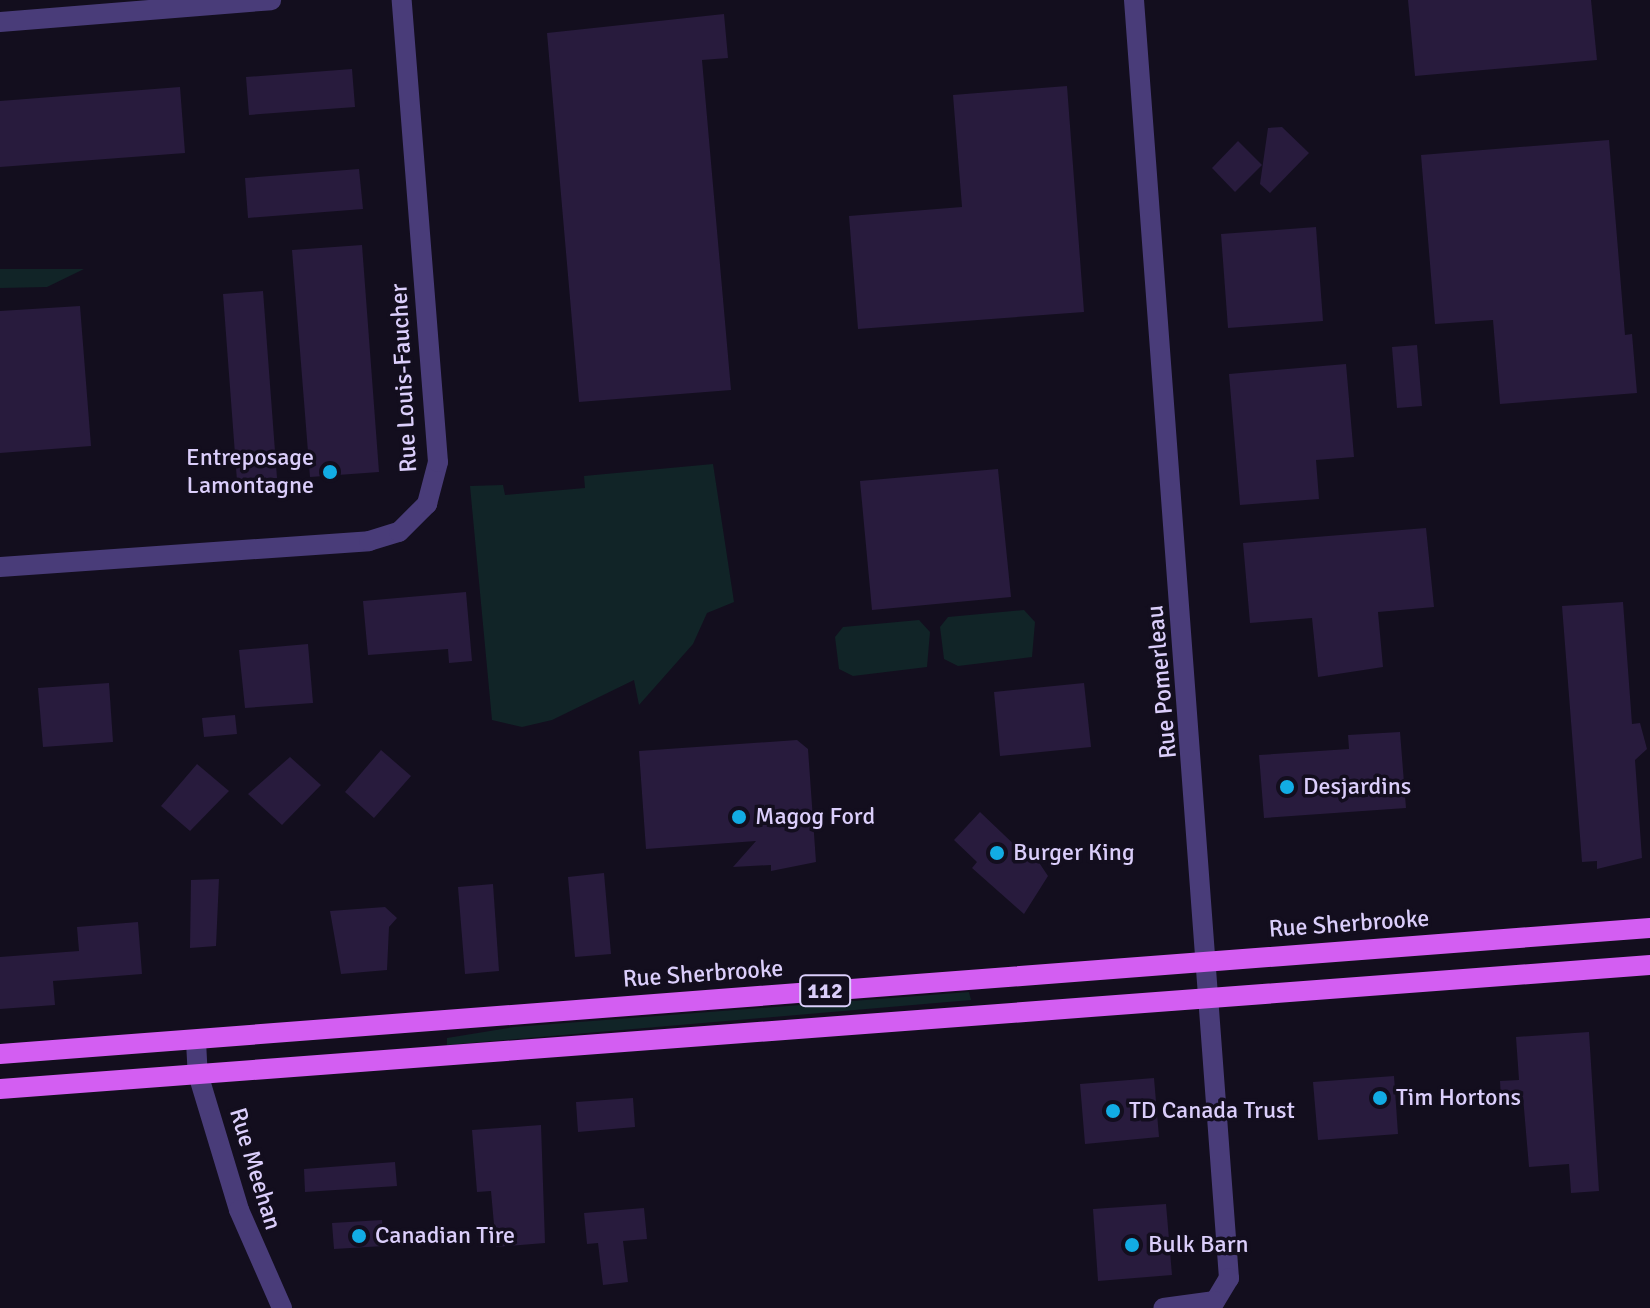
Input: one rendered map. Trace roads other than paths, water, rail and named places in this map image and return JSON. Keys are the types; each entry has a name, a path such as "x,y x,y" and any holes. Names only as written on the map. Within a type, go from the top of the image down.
{"main road":[{"name":"Rue Sherbrooke","path":"0,1054 1650,928"},
{"name":"112","path":"0,1089 1650,965"}],"street":[{"path":"0,22 271,0"},
{"name":"Rue Louis-Faucher","path":"0,567 369,541 399,532 427,504 438,462 402,0"},
{"name":"Rue Pomerleau","path":"1134,0 1214,997 1229,1284 1215,1301 1163,1308"},
{"name":"Rue Meehan","path":"196,1041 198,1074 262,1275 282,1308"}],"place":[{"name":"Entreposage Lamontagne","path":"330,472"},
{"name":"Desjardins","path":"1287,787"},
{"name":"Magog Ford","path":"739,817"},
{"name":"Burger King","path":"997,853"},
{"name":"Tim Hortons","path":"1380,1098"},
{"name":"TD Canada Trust","path":"1113,1111"},
{"name":"Canadian Tire","path":"359,1236"},
{"name":"Bulk Barn","path":"1132,1245"}]}
